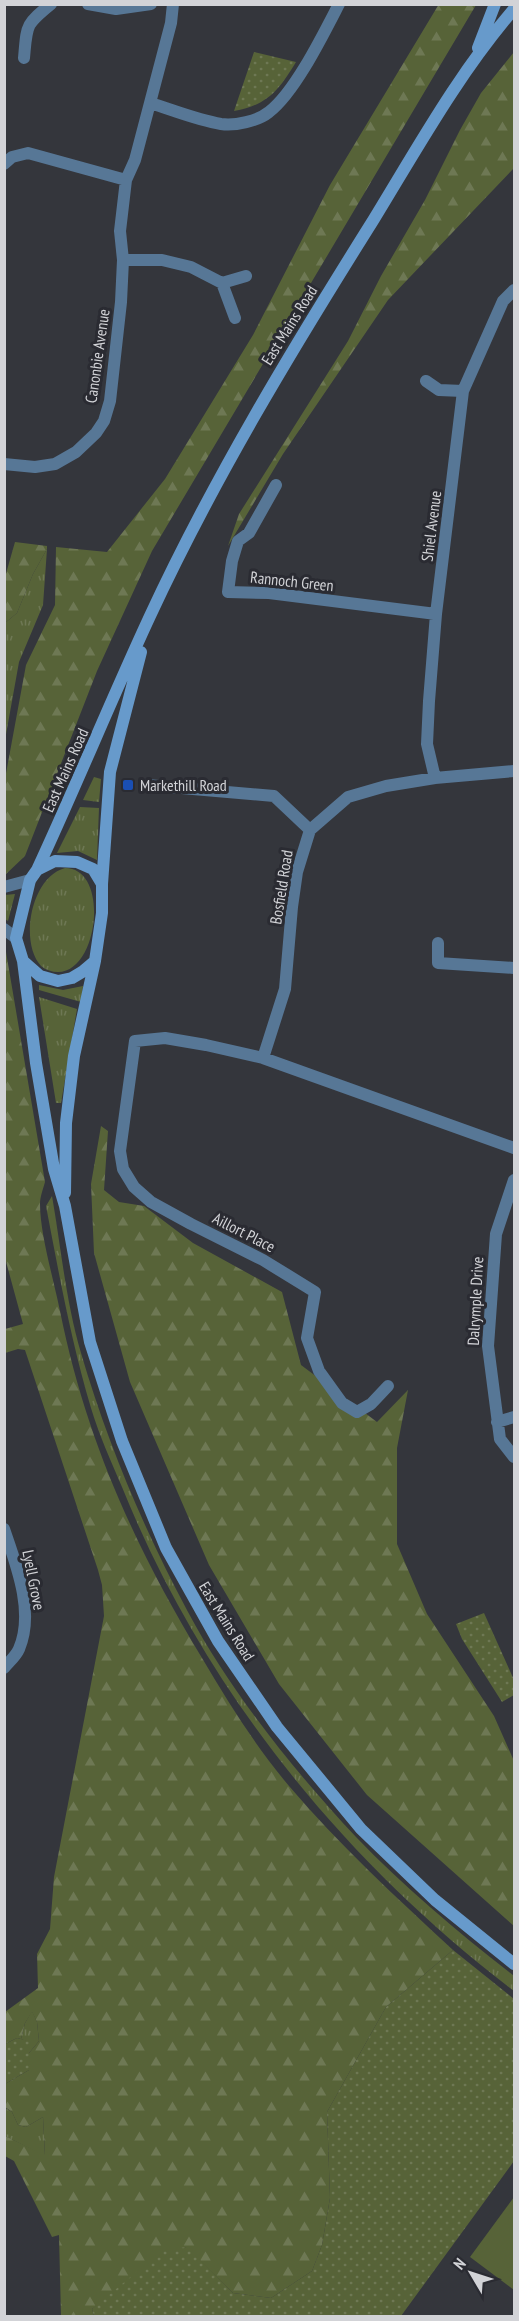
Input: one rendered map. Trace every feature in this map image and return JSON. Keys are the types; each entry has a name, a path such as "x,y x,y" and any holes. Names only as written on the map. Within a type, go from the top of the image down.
{"main road":[{"name":"East Mains Road","path":"473,60 495,4"},
{"name":"East Mains Road","path":"33,875 73,793 150,616 200,516 280,370 473,60 514,9"},
{"name":"East Mains Road","path":"102,884 110,772 150,616"},
{"path":"55,861 78,862 93,869 102,884 102,914 95,961 72,978 58,981 40,976 23,961 16,938 33,875 55,861"},
{"name":"East Mains Road","path":"23,961 36,1063 54,1169 65,1206 94,1353 122,1441 166,1548 218,1641 277,1727 361,1829 435,1900 514,1964"},
{"name":"East Mains Road","path":"65,1206 66,1123 74,1056 95,961"}],"street":[{"path":"24,58 31,20 51,4"},
{"path":"88,4 116,9 151,4"},
{"name":"Canonbie Avenue","path":"4,464 35,467 54,464 76,452 96,434 104,421 110,401 121,302 123,260 120,231 126,180 135,160 171,23 173,4"},
{"path":"150,103 222,124 248,122 267,114 282,100 322,37 339,4"},
{"path":"4,164 12,157 28,153 126,180"},
{"path":"123,260 162,260 191,267 222,283 236,318"},
{"path":"222,283 246,276"},
{"name":"Shiel Avenue","path":"435,778 427,744 436,614 464,391 503,301 514,290"},
{"path":"426,381 439,390 464,391"},
{"name":"Rannoch Green","path":"276,485 249,533 238,541 232,561 228,592 269,593 436,614"},
{"path":"147,785 274,796 310,830 348,797 386,786 435,778 514,771"},
{"name":"Bosfield Road","path":"263,1058 285,989 297,872 310,830"},
{"path":"4,886 33,875"},
{"path":"4,929 16,938"},
{"path":"438,944 438,963 514,968"},
{"name":"Aillort Place","path":"263,1058 165,1038 135,1041 120,1151 123,1169 134,1187 151,1202 263,1260 315,1292 307,1338 319,1371 342,1403 357,1412 371,1404 388,1386"},
{"path":"263,1058 514,1148"},
{"name":"Dalrymple Drive","path":"514,1180 496,1234 488,1346 500,1439 514,1457"},
{"path":"497,1422 514,1417"},
{"name":"Lyell Grove","path":"4,1529 14,1557 23,1600 25,1624 18,1650 4,1668"}],"green space":[{"path":"439,4 476,5 152,551 97,671 25,856 5,875 5,779 26,665 55,605 56,547 107,552 165,479 253,335 330,185"},
{"path":"254,52 296,62 284,81 271,95 256,105 234,111"},
{"path":"514,52 514,168 388,300 283,454 228,546 239,514 348,341 481,93"},
{"path":"15,542 47,546 47,549 33,574 17,613 5,623 5,577"},
{"path":"47,549 43,605 19,662 5,740 5,623 17,613 33,574"},
{"path":"94,777 101,779 99,802 83,800"},
{"path":"80,807 99,808 97,860 78,851 57,853"},
{"path":"65,868 79,872 89,884 94,920 83,956 72,968 56,972 41,966 34,955 30,927 32,911 44,884 53,874"},
{"path":"15,894 8,921 5,919 5,895"},
{"path":"5,946 45,1182 40,1204 45,1243 71,1358 84,1404 99,1448 134,1533 178,1617 212,1675 265,1756 328,1829 453,1950 386,2007 327,2112 330,2198 322,2245 312,2271 271,2298 233,2293 186,2247 92,2309 94,2316 61,2316 59,2235 52,2237 14,2161 5,2156 5,2136 45,2155 43,2117 26,2127 18,2125 12,2112 5,2107 5,2084 29,2070 29,2053 39,2041 37,2022 32,2012 25,2023 21,2039 17,2038 5,2044 5,2012 38,1988 37,1954 50,1929 54,1877 104,1616 102,1585 98,1570 25,1350 18,1349 5,1353 5,1329 23,1324 5,1258"},
{"path":"39,985 63,990 83,986 81,1002 39,990"},
{"path":"39,997 77,1009 61,1103 56,1103"},
{"path":"101,1126 108,1131 104,1190 119,1202 144,1206 193,1243 282,1292 301,1365 377,1422 408,1390 397,1448 397,1544 427,1614 494,1716 514,1761 514,1926 367,1795 279,1684 209,1565 130,1382 94,1253 91,1184"},
{"path":"52,1196 71,1314 102,1419 156,1549 205,1642 265,1730 333,1812 413,1892 514,1976 514,1991 451,1940 392,1885 336,1827 284,1765 236,1700 193,1632 155,1561 109,1458 94,1418 71,1333 46,1206"},
{"path":"484,1613 514,1680 514,1695 502,1702 462,1639 456,1624"},
{"path":"453,1950 514,1999 514,2161 401,2316 94,2316 92,2309 163,2250 187,2247 233,2293 271,2298 312,2271 322,2245 330,2198 327,2112 386,2007"},
{"path":"32,2011 37,2022 39,2041 29,2053 29,2042 21,2039 25,2023"},
{"path":"17,2038 29,2041 29,2070 5,2084 5,2044"},
{"path":"4,2107 12,2112 18,2125 26,2127 43,2117 45,2156 5,2136"},
{"path":"514,2197 514,2290 470,2257"}],"place":[{"name":"Markethill Road","path":"128,785"}]}
